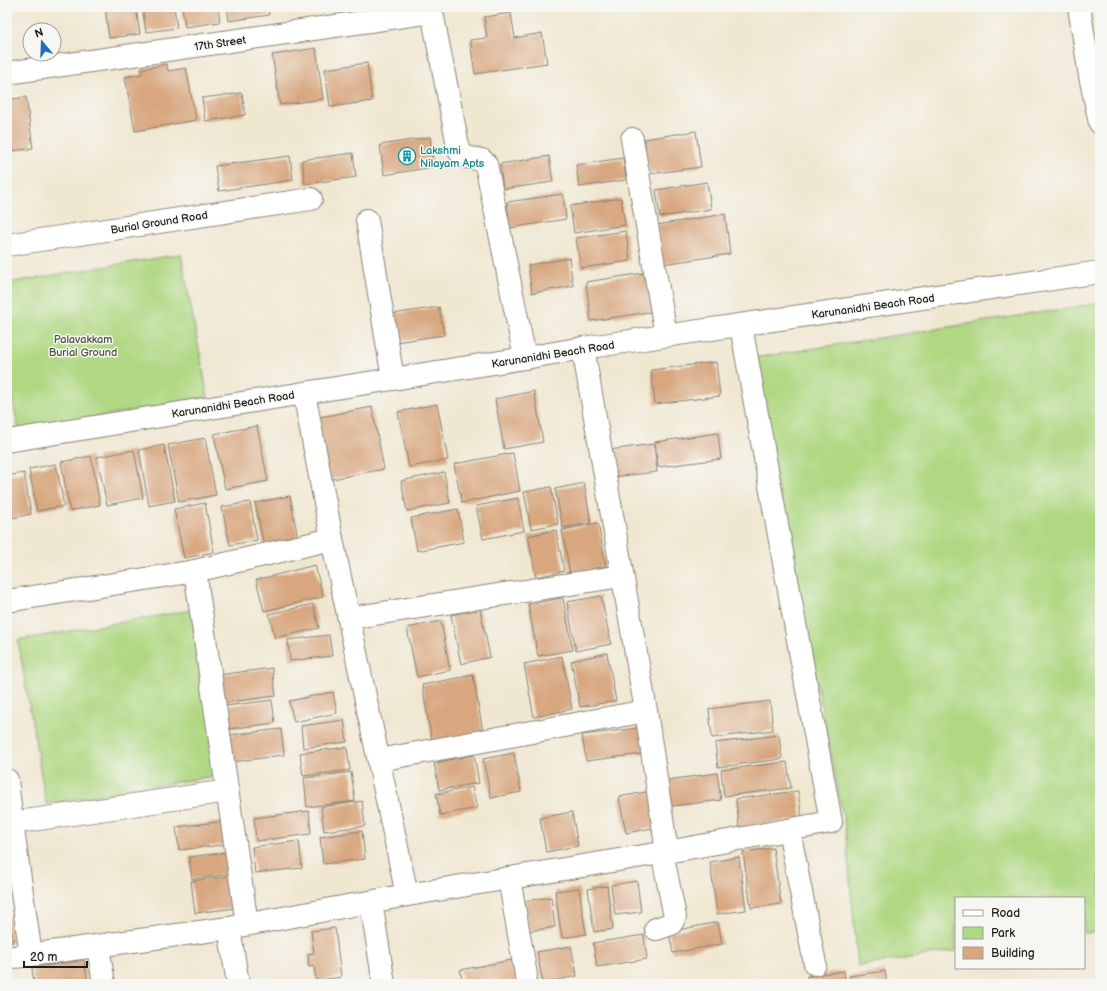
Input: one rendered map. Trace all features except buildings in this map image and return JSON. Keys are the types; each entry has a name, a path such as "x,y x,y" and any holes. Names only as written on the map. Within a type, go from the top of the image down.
{"street":[{"path":"1079,7 1090,76 1100,123"},
{"path":"432,10 460,151 466,157 482,160 486,164 526,358"},
{"name":"17th Street","path":"7,73 432,10"},
{"path":"632,139 666,335"},
{"name":"Burial Ground Road","path":"7,245 311,199"},
{"path":"367,220 393,379"},
{"name":"Karunanidhi Beach Road","path":"7,441 666,335 741,326 1100,272"},
{"path":"7,958 238,926 407,895 664,852 831,822 741,326"},
{"path":"582,348 646,712 664,852 675,917 671,924 656,930"},
{"path":"304,393 332,539 407,895"},
{"path":"7,601 196,571 332,539"},
{"path":"196,571 227,791 238,926 238,984"},
{"path":"349,618 622,576"},
{"path":"378,760 646,712"},
{"path":"7,780 31,955"},
{"path":"12,823 227,791"},
{"path":"789,830 815,964"},
{"path":"510,878 526,975"},
{"path":"371,902 384,984"},
{"path":"98,946 104,984"}],"green space":[{"name":"Palavakkam Burial Ground","path":"181,254 208,397 19,431 7,373 7,283"},
{"path":"1100,303 1100,931 1085,933 1085,897 955,897 955,951 858,966 845,827 753,358"},
{"path":"198,609 226,774 46,804 18,640"}],"place":[{"name":"Lakshmi Nilayam Apts","path":"407,156"}]}
